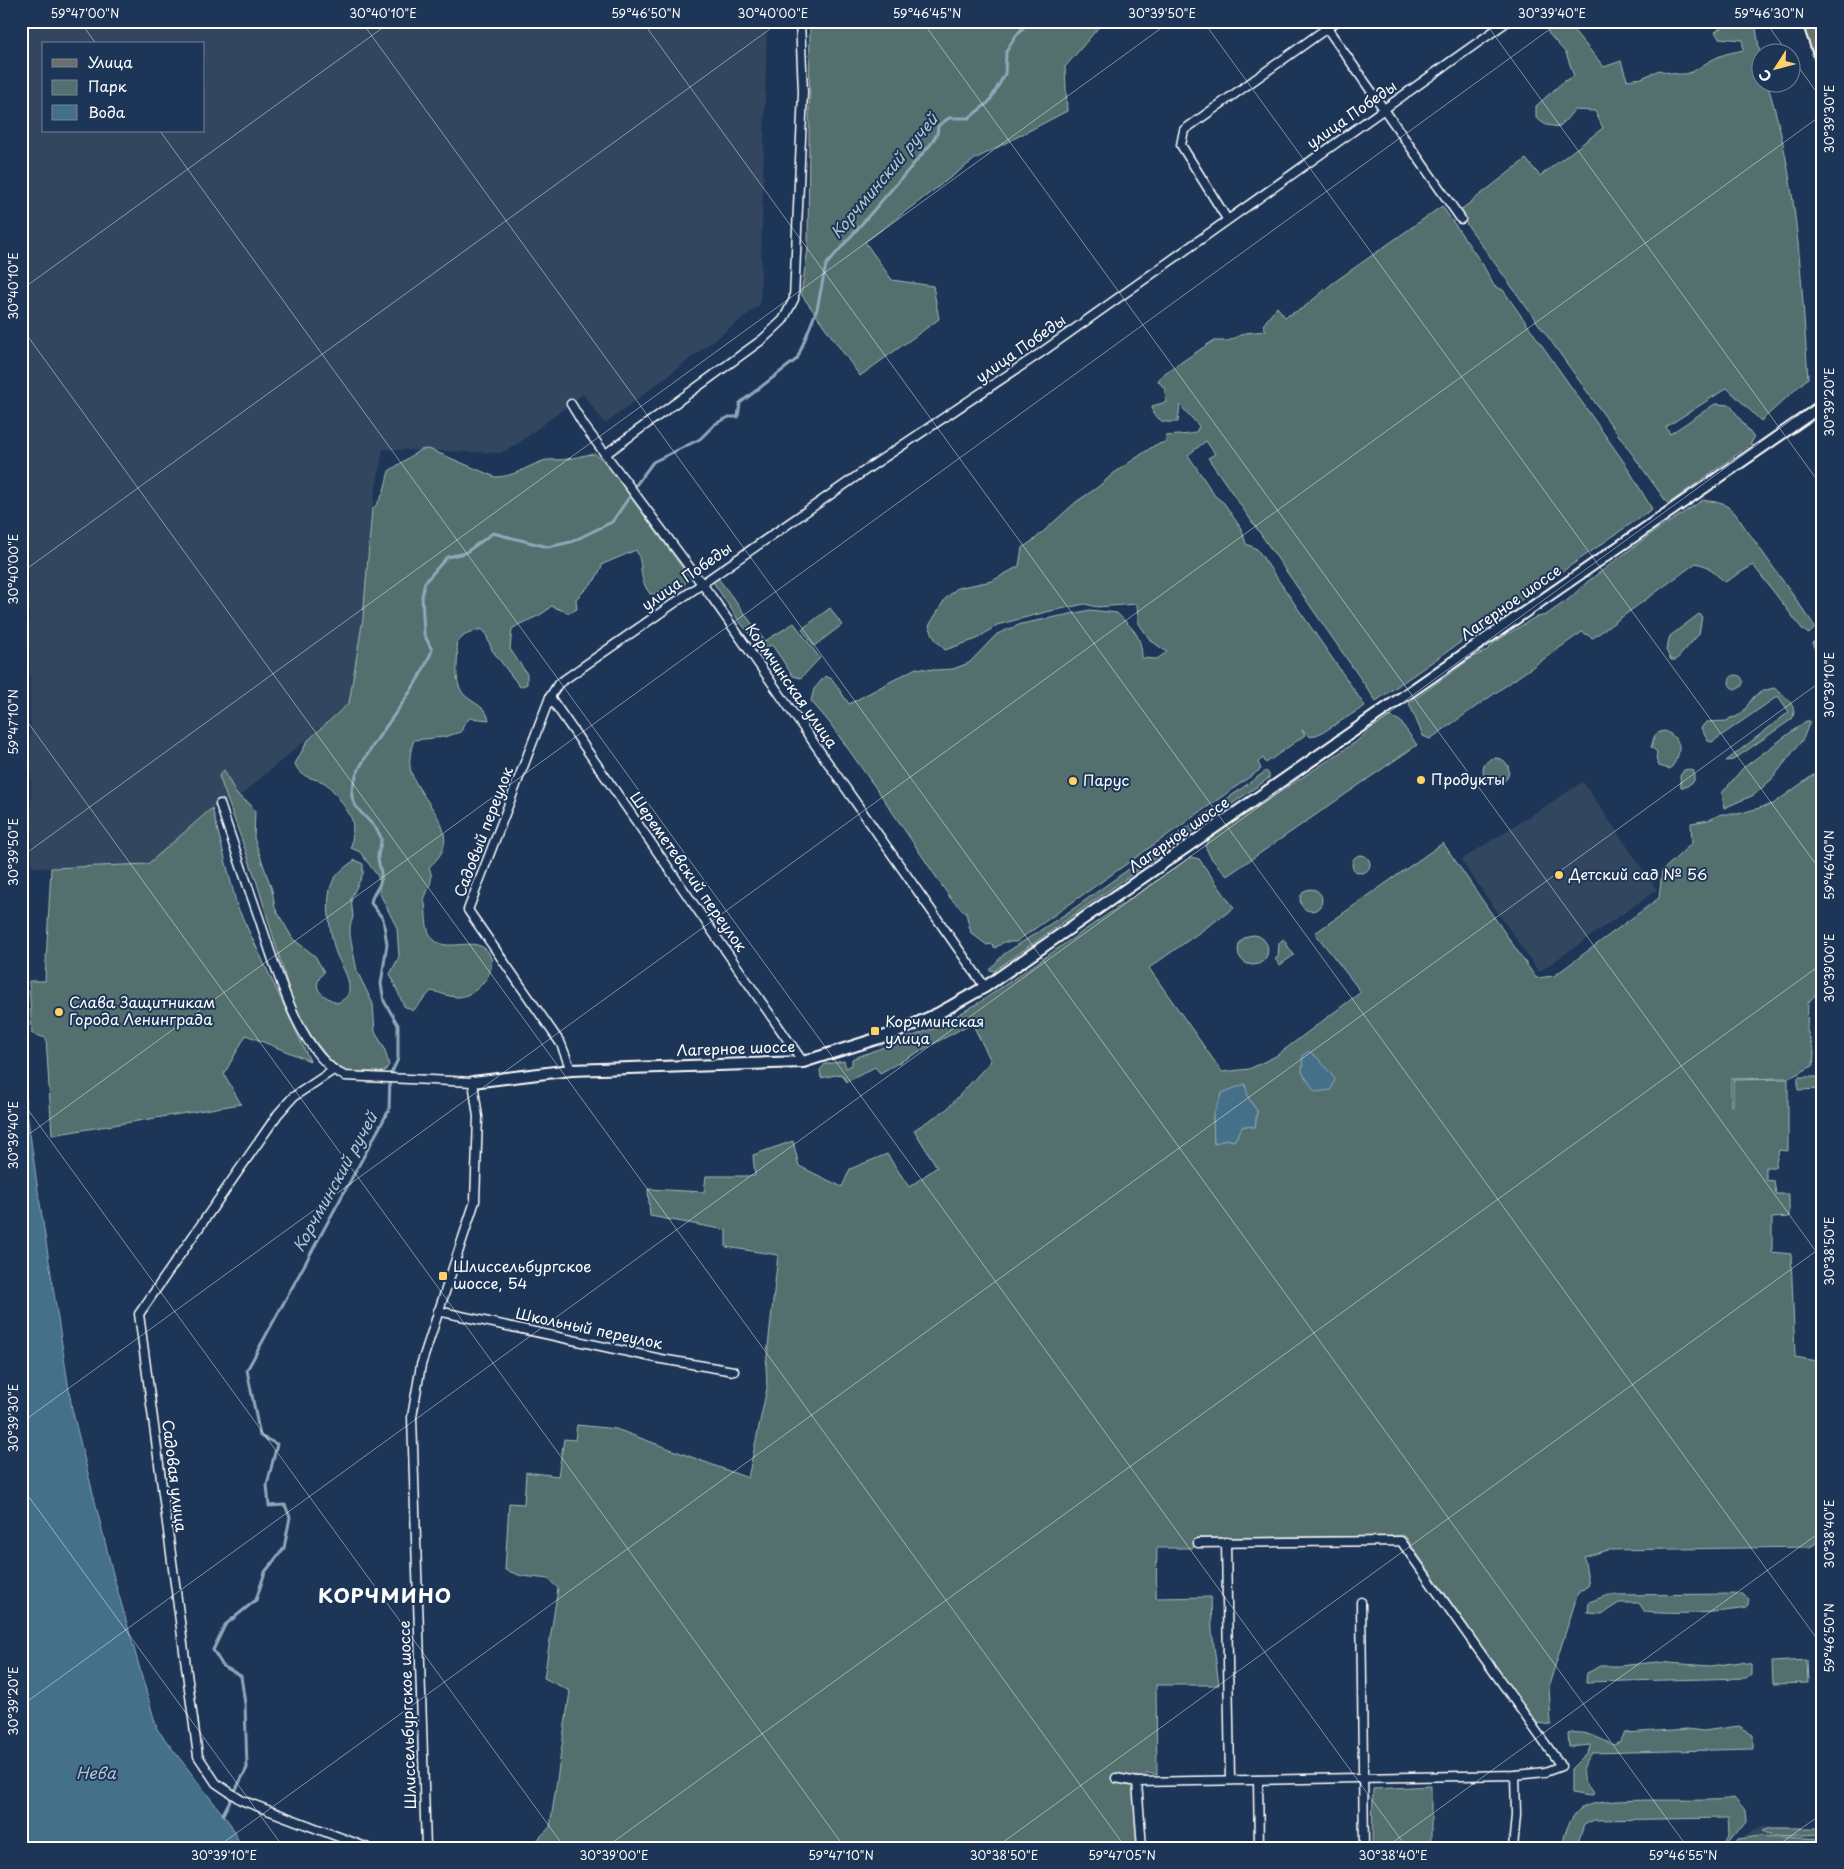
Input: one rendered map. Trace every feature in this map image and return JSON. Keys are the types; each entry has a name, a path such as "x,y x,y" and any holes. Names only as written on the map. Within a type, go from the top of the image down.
{"main road":[{"path":"1809,21 1823,63"}],"street":[{"path":"607,453 763,339 783,320 794,299 803,92 800,21"},
{"path":"1322,21 1462,219"},
{"path":"1228,219 1181,145 1184,130 1337,21"},
{"name":"улица Победы","path":"550,697 558,684 702,583 1019,368 1508,21"},
{"name":"Кормчинская улица","path":"570,404 585,427 607,453 702,583 985,987"},
{"name":"Лагерное шоссе","path":"473,1082 572,1070 803,1062 895,1033 938,1014 985,987 1823,405"},
{"name":"Шереметевский переулок","path":"550,697 803,1062"},
{"name":"Садовый переулок","path":"550,697 468,910 561,1044 572,1070"},
{"path":"220,804 288,1003 316,1052 332,1071 345,1076 473,1082"},
{"name":"Садовая улица","path":"332,1071 293,1097 278,1114 139,1314 198,1756 216,1783 225,1791 241,1800 368,1848"},
{"name":"Шлиссельбургское шоссе","path":"426,1848 412,1418 421,1365 475,1202 478,1117 473,1082"},
{"name":"Школьный переулок","path":"438,1311 660,1359 734,1371"},
{"path":"1116,1778 1137,1782 1515,1775 1545,1772 1561,1766 1401,1541 1198,1542"},
{"path":"1226,1542 1230,1779"},
{"path":"1361,1602 1364,1848"},
{"path":"1513,1848 1516,1815 1515,1775"},
{"path":"1258,1780 1259,1848"},
{"path":"1137,1782 1142,1848"}],"shaded area":[{"path":"21,21 767,21 760,305 605,424 583,394 516,445 500,453 383,449 372,510 363,618 349,703 235,800 220,803 213,808 148,864 32,867 26,460 21,415"},
{"name":"Детский сад № 56","path":"1583,782 1657,890 1539,972 1461,860"},
{"path":"1762,1827 1823,1828 1823,1848 1737,1848 1745,1835"}],"green space":[{"path":"810,21 1104,21 1065,67 1067,111 975,159 865,242 892,280 933,286 939,319 860,376 801,294 808,249"},
{"path":"1548,21 1566,21 1604,67 1621,61 1627,80 1642,78 1659,70 1687,74 1720,56 1743,50 1743,40 1719,38 1715,32 1730,21 1755,21 1758,42 1752,42 1752,92 1770,92 1785,156 1792,192 1800,266 1808,378 1761,421 1727,388 1666,427 1670,434 1715,404 1730,405 1754,438 1750,445 1668,504 1458,212 1526,159 1540,176 1603,128 1595,111 1574,110 1560,127 1546,125 1536,118 1536,106 1563,82 1574,76 1566,53 1548,33"},
{"path":"1442,206 1483,265 1494,286 1503,290 1626,465 1652,509 1376,701 1208,458 1215,454 1206,441 1188,455 1215,496 1224,503 1242,530 1246,544 1257,549 1365,706 1325,731 1311,737 1302,730 1305,735 1266,763 1263,758 1258,762 1261,769 1016,942 1004,942 995,948 992,944 987,945 971,933 966,913 951,899 885,801 829,722 811,701 814,689 825,676 832,679 849,704 916,668 953,669 969,663 997,634 1021,624 1090,610 1117,613 1135,632 1142,650 1142,658 1157,659 1167,652 1150,640 1138,622 1137,604 1097,607 1085,604 1046,612 997,625 977,639 945,650 935,639 929,626 945,599 957,588 992,581 1019,566 1022,548 1035,539 1076,502 1114,473 1155,445 1166,442 1166,436 1191,434 1197,431 1199,426 1180,405 1178,422 1163,422 1153,414 1152,406 1166,402 1165,389 1158,381 1162,375 1213,341 1228,341 1245,333 1266,331 1263,325 1277,307 1285,317 1303,308 1333,283"},
{"path":"429,449 495,477 513,474 543,461 564,460 595,454 621,478 630,496 684,570 686,578 685,584 677,591 650,594 643,581 639,556 636,550 603,564 595,580 576,599 577,609 569,613 551,606 543,613 512,629 510,649 527,674 527,684 520,687 492,650 485,632 481,629 465,635 456,643 459,686 466,696 483,709 489,720 470,718 464,724 461,732 444,737 414,740 410,754 410,767 414,780 438,817 445,841 440,854 429,867 431,880 424,900 428,931 434,940 440,944 447,945 469,944 483,947 491,959 491,967 489,974 479,988 472,992 457,997 431,991 413,1011 404,1006 390,974 399,957 397,928 379,892 380,882 377,875 360,852 351,848 352,820 339,799 326,784 303,775 295,764 308,740 349,703 363,618 372,510 382,496 389,471 420,450"},
{"path":"1703,500 1723,503 1734,512 1812,622 1815,628 1809,634 1803,630 1753,565 1725,582 1706,566 1696,563 1593,638 1582,632 1430,739 1423,736 1409,703 1473,657 1486,651 1495,642 1534,618 1546,615 1651,534"},
{"path":"718,578 765,641 794,623 820,658 801,678 793,676 772,645 762,649 739,621 713,582"},
{"path":"830,608 842,625 814,646 802,629"},
{"path":"1699,614 1702,616 1699,634 1676,660 1671,660 1666,650 1670,636"},
{"path":"1817,640 1823,643 1823,665 1812,643"},
{"path":"1733,675 1739,675 1743,682 1739,689 1733,689 1729,685 1729,679"},
{"path":"1774,688 1786,697 1792,705 1794,714 1792,719 1733,760 1726,761 1789,712 1778,696 1712,742 1708,741 1701,728 1706,722 1727,721 1740,715 1755,696 1762,691"},
{"path":"1390,716 1400,721 1417,745 1227,876 1211,858 1205,846 1210,838 1356,742 1382,718"},
{"path":"1806,721 1810,721 1803,739 1772,779 1754,795 1724,808 1722,793 1743,768"},
{"path":"1665,731 1675,739 1679,748 1677,758 1670,769 1659,766 1656,759 1657,752 1651,747 1656,734"},
{"path":"1496,758 1505,762 1509,771 1505,780 1496,784 1487,780 1483,771 1487,762"},
{"path":"224,770 236,794 250,804 255,811 254,838 272,890 275,908 293,939 315,956 324,972 318,983 319,991 337,1003 347,996 349,984 336,953 332,936 328,904 329,894 331,885 342,870 355,860 363,864 363,874 351,898 353,917 350,935 357,971 373,1004 375,1032 384,1047 389,1065 384,1072 347,1072 331,1062 308,1031 294,1006 257,883 219,776"},
{"path":"1684,770 1694,771 1694,781 1686,787 1681,787 1680,776"},
{"path":"1266,771 1269,774 1269,778 994,971 989,970 1004,954 1073,909"},
{"path":"1819,771 1823,782 1823,973 1821,988 1808,1003 1807,1030 1814,1052 1813,1066 1789,1078 1731,1079 1731,1106 1733,1106 1733,1080 1788,1079 1788,1151 1779,1150 1775,1167 1766,1167 1766,1180 1774,1181 1776,1194 1789,1194 1789,1217 1772,1218 1772,1252 1791,1254 1795,1357 1823,1362 1823,1539 1810,1547 1608,1550 1584,1557 1589,1585 1578,1593 1549,1685 1551,1725 1537,1723 1526,1710 1405,1536 1196,1538 1193,1548 1157,1548 1156,1598 1211,1597 1212,1631 1219,1685 1156,1685 1157,1775 1147,1773 1138,1789 1140,1848 529,1848 550,1827 570,1691 544,1678 558,1588 548,1579 522,1576 505,1570 509,1503 524,1504 526,1472 558,1476 564,1439 575,1440 577,1425 616,1429 748,1478 767,1388 766,1365 778,1255 726,1247 726,1230 650,1216 648,1189 704,1192 706,1176 755,1176 753,1155 793,1141 799,1166 842,1187 850,1169 887,1154 909,1187 937,1167 914,1130 947,1109 991,1061 972,1023 880,1073 875,1067 847,1082 841,1074 821,1078 820,1070 825,1064 844,1061 846,1068 852,1065 852,1059 937,1027 980,1002 1191,857 1199,859 1234,908 1149,968 1222,1072 1249,1069 1276,1056 1361,992 1315,933 1443,843 1536,978 1554,976 1659,898 1662,871 1692,843 1691,823 1709,820 1721,814 1738,814 1773,804","holes":["1249,1099 1257,1111 1255,1127 1243,1126 1234,1141 1226,1139 1214,1143 1213,1115"]},
{"path":"212,808 237,906 310,1061 246,1035 224,1074 241,1104 52,1135 46,1038 32,1034 29,981 45,981 51,868 148,864"},
{"path":"1357,855 1365,855 1370,860 1368,871 1357,873 1352,868 1352,860"},
{"path":"1307,889 1315,889 1322,896 1322,904 1315,911 1307,911 1300,904 1300,896"},
{"path":"1253,935 1264,939 1268,950 1264,961 1253,965 1242,961 1238,950 1242,939"},
{"path":"1283,939 1294,955 1280,965 1275,959 1278,957 1279,943"},
{"path":"1798,1077 1823,1077 1823,1089 1798,1090"},
{"path":"1742,1594 1749,1599 1747,1608 1696,1613 1657,1613 1645,1612 1639,1603 1619,1603 1602,1614 1588,1613 1589,1602 1608,1595"},
{"path":"1807,1660 1808,1683 1773,1684 1772,1662"},
{"path":"1656,1662 1710,1666 1741,1662 1751,1664 1751,1674 1746,1678 1586,1682 1587,1673 1601,1666"},
{"path":"1739,1726 1753,1734 1753,1749 1592,1753 1587,1760 1583,1776 1586,1784 1594,1794 1590,1796 1571,1793 1571,1769 1588,1752 1591,1745 1569,1747 1568,1734 1585,1734 1614,1745 1620,1742 1625,1733 1687,1729 1703,1731"},
{"path":"1431,1786 1431,1848 1372,1848 1373,1789"},
{"path":"1734,1798 1745,1811 1746,1821 1726,1846 1729,1834 1728,1818 1594,1820 1584,1825 1576,1848 1563,1847 1570,1821 1580,1809 1591,1804"},
{"path":"1771,1828 1823,1828 1823,1834 1774,1835 1763,1831"},
{"path":"1760,1836 1823,1839 1823,1848 1732,1848 1739,1839"}],"water":[{"name":"Нева","path":"21,882 22,1076 72,1409 114,1578 157,1729 231,1825 242,1848 21,1848"},
{"path":"1309,1051 1319,1059 1335,1079 1331,1090 1315,1092 1302,1072 1303,1055"},
{"path":"1245,1084 1249,1099 1257,1111 1255,1127 1243,1126 1234,1141 1226,1139 1214,1144 1213,1115 1222,1093"}],"waterway":[{"name":"Корчминский ручей","path":"636,485 653,462 700,439 715,424 729,417 738,417 740,403 797,359 817,309 826,265 931,144 937,134 938,126 949,118 969,118 989,102 1005,74 1006,52 1015,37 1027,23 1040,21"},
{"name":"Корчминский ручей","path":"223,1814 247,1768 245,1704 241,1676 223,1666 213,1650 225,1625 256,1600 265,1572 284,1548 290,1517 285,1505 269,1506 267,1485 277,1444 260,1436 247,1370 389,1110 390,1076 398,1059 398,1025 384,1001 381,984 387,944 383,919 371,903 381,880 378,857 381,838 352,798 355,779 359,768 372,747 413,688 427,663 432,650 424,634 422,596 425,582 447,557 465,553 493,533 548,547 571,542 612,522 630,496"}],"place":[{"name":"Продукты","path":"1421,780"},
{"name":"Парус","path":"1073,781"},
{"name":"Детский сад № 56","path":"1559,875"},
{"name":"Слава Защитникам Города Ленинграда","path":"59,1012"},
{"name":"Корчминская улица","path":"875,1031"},
{"name":"Шлиссельбургское шоссе, 54","path":"443,1276"}],"district":[{"name":"КОРЧМИНО","path":"385,1596"}]}
